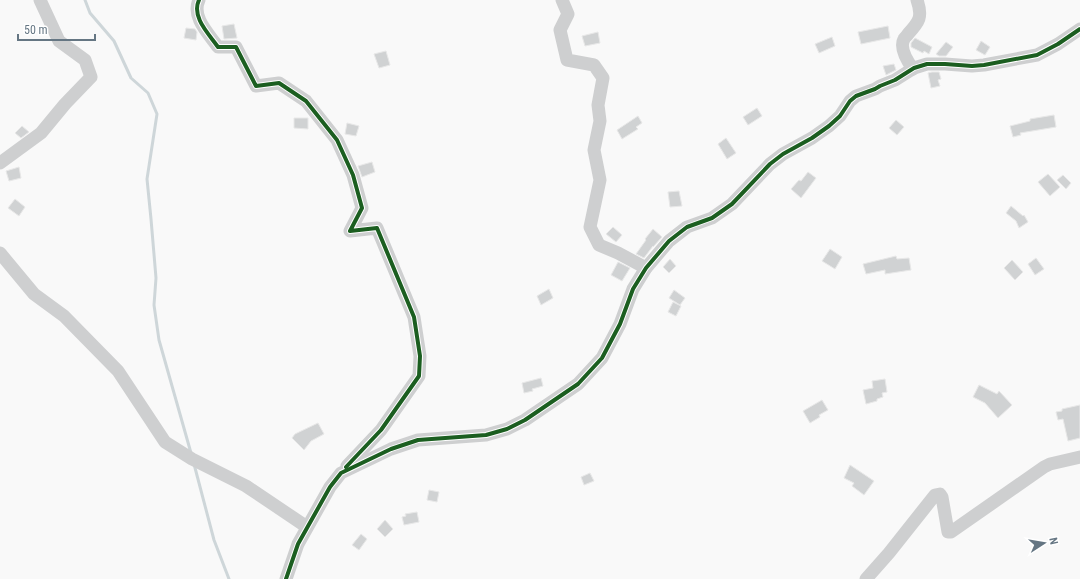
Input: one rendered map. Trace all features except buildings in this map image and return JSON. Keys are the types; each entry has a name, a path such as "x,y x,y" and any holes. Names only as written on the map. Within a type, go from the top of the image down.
{"street":[{"path":"0,163 41,133 64,104 91,77 85,60 59,41 40,0"},
{"path":"198,0 198,20 218,47 236,47 256,86 279,83 306,101 337,140 353,175 362,208 350,231 377,228 414,317 420,356 419,376 381,430 330,487 298,544 286,579"},
{"path":"562,0 568,14 560,30 566,60 594,65 603,78 598,105 600,121 594,150 600,180 590,227 599,245 646,268"},
{"path":"912,69 904,54 903,45 904,39 919,21 920,10 917,0"},
{"path":"341,473 391,449 418,440 486,435 507,429 525,420 578,384 602,358 620,324 633,290 646,268 669,241 687,226 712,218 732,204 770,164 783,154 812,138 829,126 840,116 850,101 856,96 895,80 912,69 927,64 972,66 984,65 1037,54 1058,44 1080,29"},
{"path":"0,253 34,294 64,316 118,370 165,442 192,459 246,486 307,527"},
{"path":"866,579 889,553 935,495 940,494 942,497 949,533 1044,467 1050,464 1080,457"}],"waterway":[{"path":"85,0 90,13 114,41 131,78 148,93 157,114 147,179 156,278 154,305 159,340 191,453"},
{"path":"194,464 214,540 229,579"}],"cycle path":[{"path":"199,0 197,13 202,25 218,47 236,47 256,86 279,83 306,101 337,140 353,175 362,208 350,231 377,228 414,317 420,356 419,376 381,430 346,467"},
{"path":"286,579 298,544 330,487 341,473 391,449 418,440 486,435 507,429 525,420 578,384 602,358 620,324 633,289 646,268 669,241 687,227 712,218 732,204 770,164 783,154 812,138 829,126 840,116 850,101 856,96 895,80 914,68 927,64 972,66 1037,55 1058,44 1080,29"}]}
